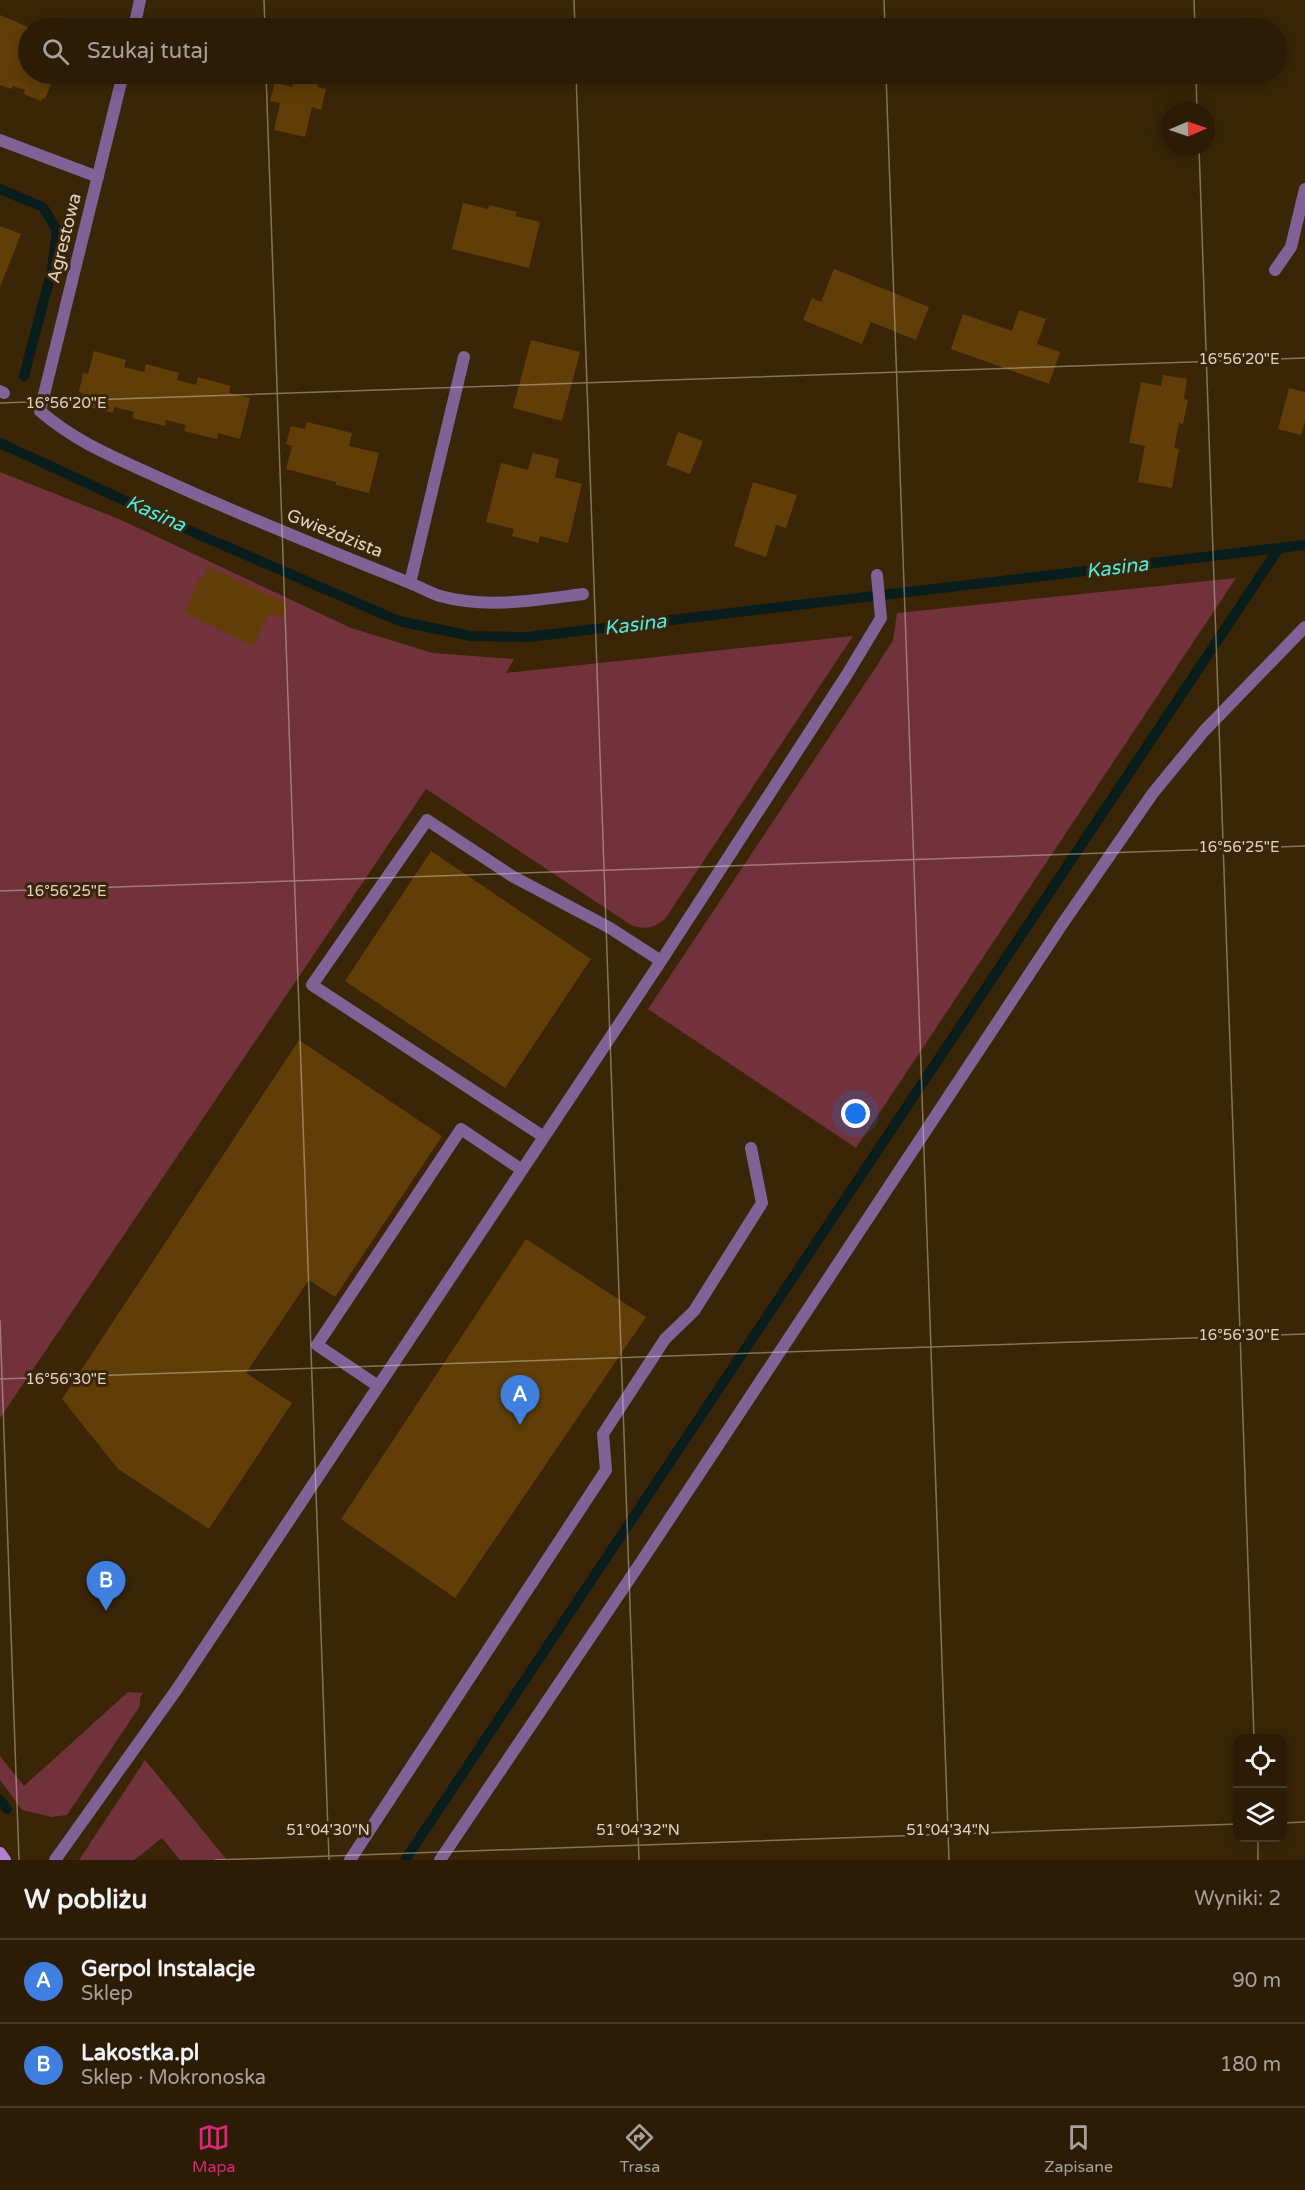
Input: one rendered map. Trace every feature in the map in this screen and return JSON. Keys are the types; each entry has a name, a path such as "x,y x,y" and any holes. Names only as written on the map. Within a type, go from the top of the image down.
{"main road":[{"path":"0,1853 5,1860"}],"street":[{"path":"136,18 140,0"},
{"name":"Agrestowa","path":"40,411 121,84"},
{"path":"0,140 98,177"},
{"path":"1275,270 1291,247 1305,189"},
{"path":"410,583 464,357"},
{"name":"Gwieździsta","path":"40,411 61,429 89,446 224,507 440,596 476,602 512,603 583,594"},
{"path":"56,1860 177,1689 661,962 846,676 881,618 877,575"},
{"path":"440,1860 641,1562 1063,923 1153,793 1204,731 1305,627"},
{"path":"544,1137 312,985 428,820 512,876 610,928 661,962"},
{"path":"378,1386 318,1345 454,1138 461,1129 522,1170"},
{"path":"350,1860 606,1470 603,1434 665,1339 694,1311 762,1203 751,1148"}],"shaded area":[{"path":"0,472 119,519 351,628 433,653 514,659 506,673 853,636 665,919 653,926 645,928 631,925 426,789 0,1418"},
{"path":"1236,578 856,1148 648,1009 878,664 893,640 897,613"},
{"path":"128,1692 143,1693 140,1706 67,1815 52,1817 22,1810 0,1780 0,1756 24,1786"},
{"path":"145,1760 227,1860 180,1860 162,1838 134,1860 79,1860"}],"building":[{"path":"0,15 18,23 18,84 51,84 45,99 41,101 24,94 25,90 0,85"},
{"path":"274,84 292,87 293,84 318,84 317,87 326,89 321,110 312,107 305,137 274,130 280,103 270,101"},
{"path":"463,203 488,209 489,205 517,212 515,216 540,222 529,268 452,249"},
{"path":"0,226 21,234 0,287"},
{"path":"834,269 929,307 916,340 871,322 862,344 803,320 812,298 821,302"},
{"path":"1019,310 1046,319 1037,344 1060,352 1049,384 951,349 963,314 1012,331"},
{"path":"531,340 580,352 562,421 513,408"},
{"path":"94,351 126,360 124,367 144,372 146,364 179,373 177,380 196,385 198,377 231,386 229,393 250,398 240,439 218,433 217,439 184,431 186,425 166,420 165,426 132,418 134,412 114,407 113,413 80,405 83,393 79,392 83,373 88,374"},
{"path":"1163,375 1187,379 1184,399 1188,400 1183,424 1179,423 1174,448 1179,449 1172,488 1138,482 1145,446 1129,443 1141,382 1161,386"},
{"path":"1289,388 1305,392 1305,421 1301,435 1278,429"},
{"path":"307,422 352,433 349,446 379,453 369,493 286,469 292,446 286,444 291,426 305,429"},
{"path":"678,432 703,441 690,474 666,465"},
{"path":"533,453 559,459 555,477 582,484 568,543 540,536 538,543 512,536 514,529 486,522 501,463 528,470"},
{"path":"753,482 797,495 786,528 776,525 766,557 734,546"},
{"path":"209,567 288,604 282,618 269,613 253,646 184,612 200,578 203,579"},
{"path":"431,851 591,959 505,1088 345,981"},
{"path":"299,1040 442,1136 335,1297 309,1280 246,1373 292,1403 209,1529 118,1469 62,1399"},
{"path":"526,1239 646,1317 455,1598 341,1519"}],"waterway":[{"path":"0,189 43,207 57,230 52,269 24,376"},
{"name":"Kasina","path":"0,443 195,533 399,621 471,636 528,637 1305,545"},
{"path":"405,1860 1279,548"},
{"path":"0,1800 7,1809"}],"place":[{"name":"Gerpol Instalacje","path":"520,1425"},
{"name":"Lakostka.pl","path":"106,1611"}]}
